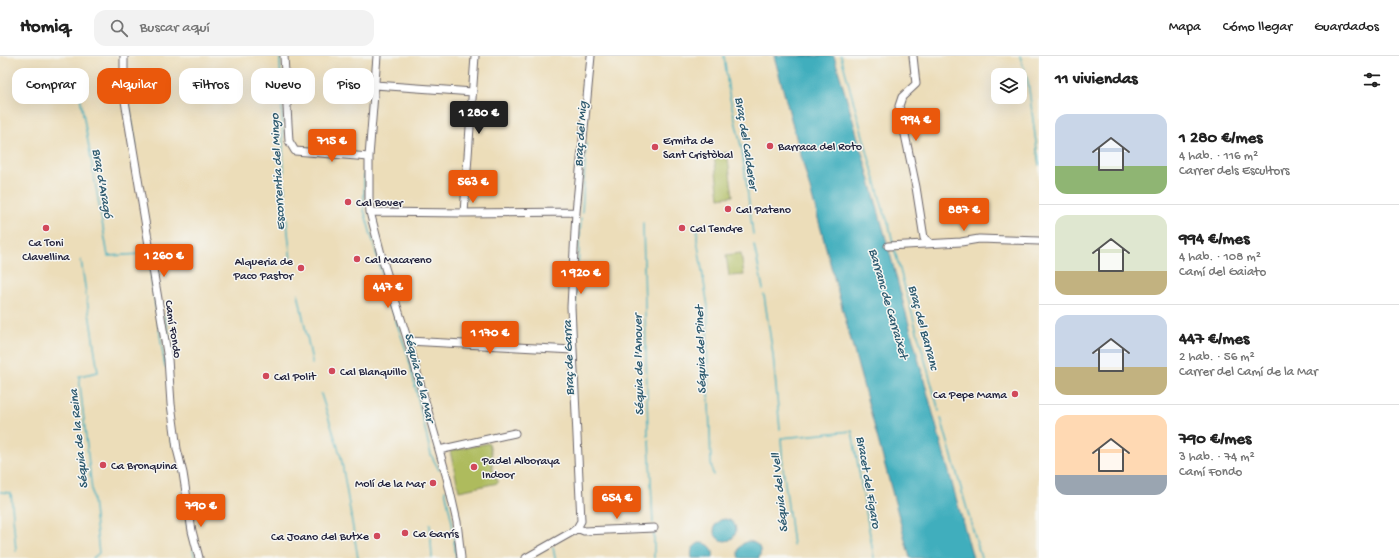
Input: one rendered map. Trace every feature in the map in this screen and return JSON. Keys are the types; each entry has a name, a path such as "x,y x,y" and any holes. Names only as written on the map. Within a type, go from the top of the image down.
{"street":[{"name":"Camí Fondo","path":"124,56 124,95 168,359 171,404 177,449 183,473 192,531 199,558"},
{"path":"284,56 289,141 295,151 369,157"},
{"path":"377,56 369,157 370,212 382,258 408,341 447,478 457,522 461,558"},
{"path":"464,213 475,56"},
{"path":"526,558 577,528 581,522 571,307 576,212 591,56"},
{"path":"913,56 916,84 902,97 899,106 916,187 923,241"},
{"path":"375,85 472,92"},
{"path":"370,212 576,212"},
{"path":"888,246 923,241 930,243 961,242 979,239 1039,241"},
{"path":"408,341 573,350"},
{"path":"439,450 515,433"},
{"path":"577,528 584,531 654,528"}],"green space":[{"path":"727,152 733,196 719,198 714,155"},
{"path":"741,253 744,275 729,276 726,255"},
{"name":"Padel Alboraya Indoor","path":"489,443 493,470 498,483 459,491 450,451"}],"water":[{"name":"Barranc de Carraixet","path":"774,56 834,56 870,181 973,558 910,558"},
{"path":"721,519 729,519 736,526 736,534 729,541 721,541 714,534 714,526"},
{"path":"748,541 759,546 759,558 739,558 739,548"},
{"path":"699,543 706,544 712,549 713,558 692,558 692,549"}],"waterway":[{"name":"Braç del Calderer","path":"724,56 729,94 742,150 753,234"},
{"name":"Braç del Barranc","path":"841,56 893,243"},
{"path":"1020,56 1028,82 1039,165"},
{"name":"Escorrentia del Mingo","path":"280,57 285,203 291,261"},
{"name":"Braç d'Aragó","path":"81,104 108,256 142,254"},
{"path":"129,104 136,147"},
{"name":"Braç del Mig","path":"582,213 586,144"},
{"name":"Séquia de la Mar","path":"364,165 364,210 378,259"},
{"name":"Braç de Garra","path":"577,352 575,314 581,218"},
{"name":"Séquia de l'Anouer","path":"643,223 648,435"},
{"name":"Séquia del Pinet","path":"698,225 697,239 708,307 707,343 711,463 713,475"},
{"name":"Braç del Calderer","path":"754,245 763,289"},
{"name":"Braç del Barranc","path":"894,248 939,411"},
{"name":"Séquia de la Reina","path":"81,260 98,372 79,376 99,553 93,558"},
{"name":"Braç d'Aragó","path":"149,264 165,367"},
{"name":"Séquia de la Mar","path":"379,265 408,355 431,455 439,470"},
{"name":"Escorrentia del Mingo","path":"298,293 312,361"},
{"name":"Braç del Calderer","path":"764,295 773,355 780,429"},
{"path":"164,316 169,334 171,354"},
{"name":"Escorrentia del Mingo","path":"321,394 341,457 358,558"},
{"name":"Braç d'Aragó","path":"168,405 168,420 173,445"},
{"name":"Braç del Barranc","path":"941,418 981,558"},
{"name":"Bracet del Figaro","path":"793,545 783,467 781,438 852,431 874,558"},
{"name":"Séquia de l'Anouer","path":"649,440 653,523"},
{"name":"Séquia de la Mar","path":"445,490 452,522 456,558"},
{"name":"Braç d'Aragó","path":"182,491 188,528"},
{"path":"0,492 11,493 16,551"},
{"name":"Braç de Garra","path":"584,521 584,526"},
{"path":"430,524 432,558"},
{"name":"Séquia de l'Anouer","path":"654,533 654,558"},
{"name":"Braç d'Aragó","path":"189,534 191,540"},
{"name":"Braç de Garra","path":"553,547 555,558"},
{"name":"Braç d'Aragó","path":"193,550 195,558"}],"place":[{"name":"Barraca del Roto","path":"770,146"},
{"name":"Ermita de Sant Cristòbal","path":"655,147"},
{"name":"Cal Bover","path":"348,202"},
{"name":"Cal Pateno","path":"728,209"},
{"name":"Ca Toni Clavellina","path":"46,228"},
{"name":"Cal Tendre","path":"682,228"},
{"name":"Cal Macareno","path":"357,259"},
{"name":"Alqueria de Paco Pastor","path":"301,268"},
{"name":"Cal Blanquillo","path":"332,371"},
{"name":"Cal Polit","path":"266,376"},
{"name":"Ca Pepe Mama","path":"1015,394"},
{"name":"Ca Bronquina","path":"103,465"},
{"name":"Padel Alboraya Indoor","path":"474,467"},
{"name":"Molí de la Mar","path":"433,483"},
{"name":"Ca Garrís","path":"405,533"},
{"name":"Ca Joano del Butxe","path":"377,536"}],"water label":[{"name":"Séquia del Vell","path":"778,493"}]}
